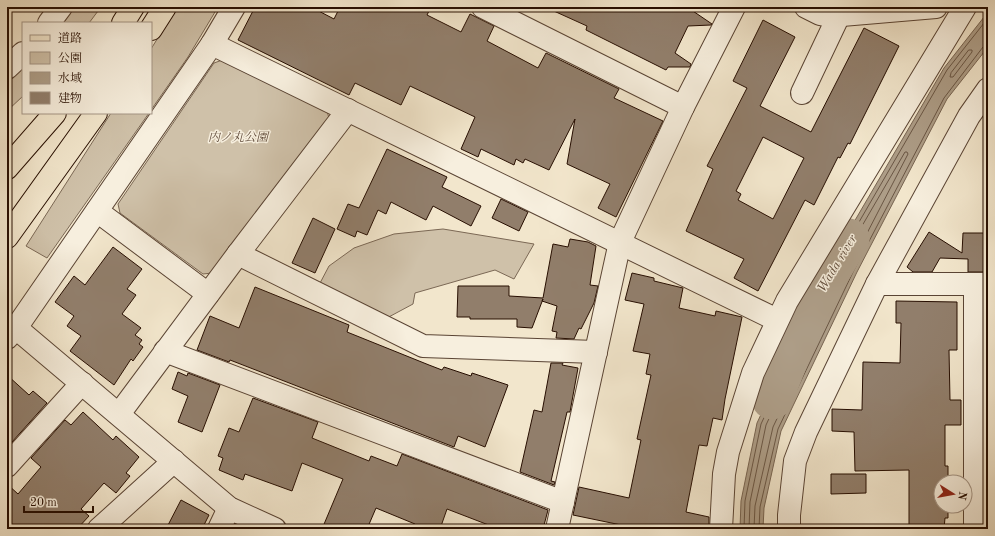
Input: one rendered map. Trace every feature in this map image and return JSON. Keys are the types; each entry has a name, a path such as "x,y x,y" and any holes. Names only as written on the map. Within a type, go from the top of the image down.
{"main road":[{"path":"124,22 133,7"},
{"path":"152,27 165,7"},
{"path":"7,211 90,114"},
{"path":"7,237 95,114"},
{"path":"7,155 49,121"},
{"path":"7,168 49,121"}],"street":[{"path":"50,22 61,7"},
{"path":"234,7 212,44 12,333 82,383 229,508 275,529"},
{"path":"483,7 683,107"},
{"path":"559,529 562,502 620,242 683,107 734,7"},
{"path":"806,7 820,14 840,15 936,7"},
{"path":"721,529 724,474 728,452 753,373 787,300 965,7"},
{"path":"802,93 840,15"},
{"path":"212,44 778,320"},
{"path":"7,50 22,47"},
{"path":"7,68 22,54"},
{"path":"789,529 789,515 795,461 806,432 877,284 979,116 988,89"},
{"path":"119,414 238,254 348,110"},
{"path":"97,210 208,294"},
{"path":"238,254 423,346 596,352"},
{"path":"877,284 981,284 975,529"},
{"path":"165,351 562,502"},
{"path":"7,466 82,383"},
{"path":"99,529 174,461"},
{"path":"219,529 229,508"}],"green space":[{"path":"74,7 101,7 90,22 64,22"},
{"path":"177,7 218,7 188,57 152,109 152,47"},
{"name":"内ノ丸公園","path":"225,59 326,108 329,118 212,273 203,274 120,213 118,204 214,63"},
{"path":"22,65 22,97 7,111 7,79"},
{"path":"110,114 148,114 47,258 26,246"},
{"path":"443,229 534,244 514,279 495,270 415,293 413,304 385,319 319,285 329,266 354,248 394,234"}],"water":[{"path":"988,12 988,47 947,99 857,272 781,431 764,508 763,529 740,529 741,501 757,423 840,246 944,68"}],"building":[{"path":"255,7 311,7 334,19 340,7 431,7 427,15 461,32 470,14 494,26 487,41 538,68 546,53 619,89 614,98 663,121 616,217 598,208 610,184 567,164 575,119 549,170 525,159 523,163 516,159 514,165 481,149 478,157 461,149 475,117 410,86 401,105 355,83 349,95 238,40"},
{"path":"545,7 687,7 712,24 688,26 675,53 691,64 690,67 668,67 666,70 586,30 587,26"},
{"path":"763,20 795,37 760,106 811,132 864,28 899,46 850,144 848,143 840,158 838,157 814,205 805,200 758,291 734,278 744,259 686,231 713,169 707,166 747,88 733,81","holes":["763,137 804,158 773,219 738,200 741,194 736,191"]},
{"path":"387,149 447,177 442,187 481,206 471,226 433,206 426,220 391,202 386,214 378,210 367,235 357,231 355,237 337,229 348,204 359,208"},
{"path":"501,199 528,212 519,231 492,218"},
{"path":"313,218 335,229 315,273 292,263"},
{"path":"929,232 962,253 963,233 988,233 988,272 968,272 968,259 940,258 932,272 913,272 907,267"},
{"path":"570,239 588,242 596,246 590,285 598,286 594,303 581,329 579,328 574,339 556,338 557,332 552,331 557,306 542,301 532,328 517,327 517,319 470,319 470,317 457,317 458,286 509,286 509,296 543,298 553,244 568,247"},
{"path":"113,247 142,269 127,289 136,295 122,314 141,328 135,335 142,340 139,344 143,347 133,361 131,359 114,385 70,351 81,336 67,326 74,316 55,302 74,276 85,285"},
{"path":"632,273 654,278 654,281 683,288 679,308 715,316 716,311 742,317 722,420 713,418 707,446 699,445 686,512 709,517 709,529 646,529 573,515 579,487 629,498 641,440 637,439 651,375 646,374 650,354 633,351 644,304 625,300"},
{"path":"255,287 349,325 347,332 429,365 442,370 444,367 471,376 472,373 508,385 485,447 458,436 454,447 230,360 229,362 197,350 210,316 239,328"},
{"path":"896,301 957,302 957,350 949,350 950,400 961,400 961,425 945,425 945,466 948,466 948,474 933,474 933,514 948,514 948,518 945,518 944,529 909,529 909,470 855,471 854,432 832,431 832,409 862,410 863,362 900,363 901,323 896,323"},
{"path":"551,363 563,363 562,365 578,368 570,412 567,412 551,481 555,482 554,485 520,472 534,410 542,412"},
{"path":"178,372 187,376 188,373 220,385 202,432 178,422 188,396 172,389"},
{"path":"7,375 29,395 33,391 47,403 12,442 7,437"},
{"path":"253,398 318,422 312,438 369,461 371,456 397,466 402,454 548,510 543,529 499,529 447,509 440,529 413,529 415,524 376,508 367,529 322,529 343,479 302,463 292,491 245,474 243,480 219,470 223,458 218,456 229,428 239,432"},
{"path":"83,412 113,440 116,436 139,457 126,473 130,476 116,493 104,483 81,509 89,516 77,529 7,529 7,484 18,494 41,467 31,458 65,420 71,425"},
{"path":"831,474 866,474 866,493 831,494"},
{"path":"181,500 209,515 202,529 166,529"}],"waterway":[{"name":"Wada river","path":"772,399 808,309 849,239"}]}
